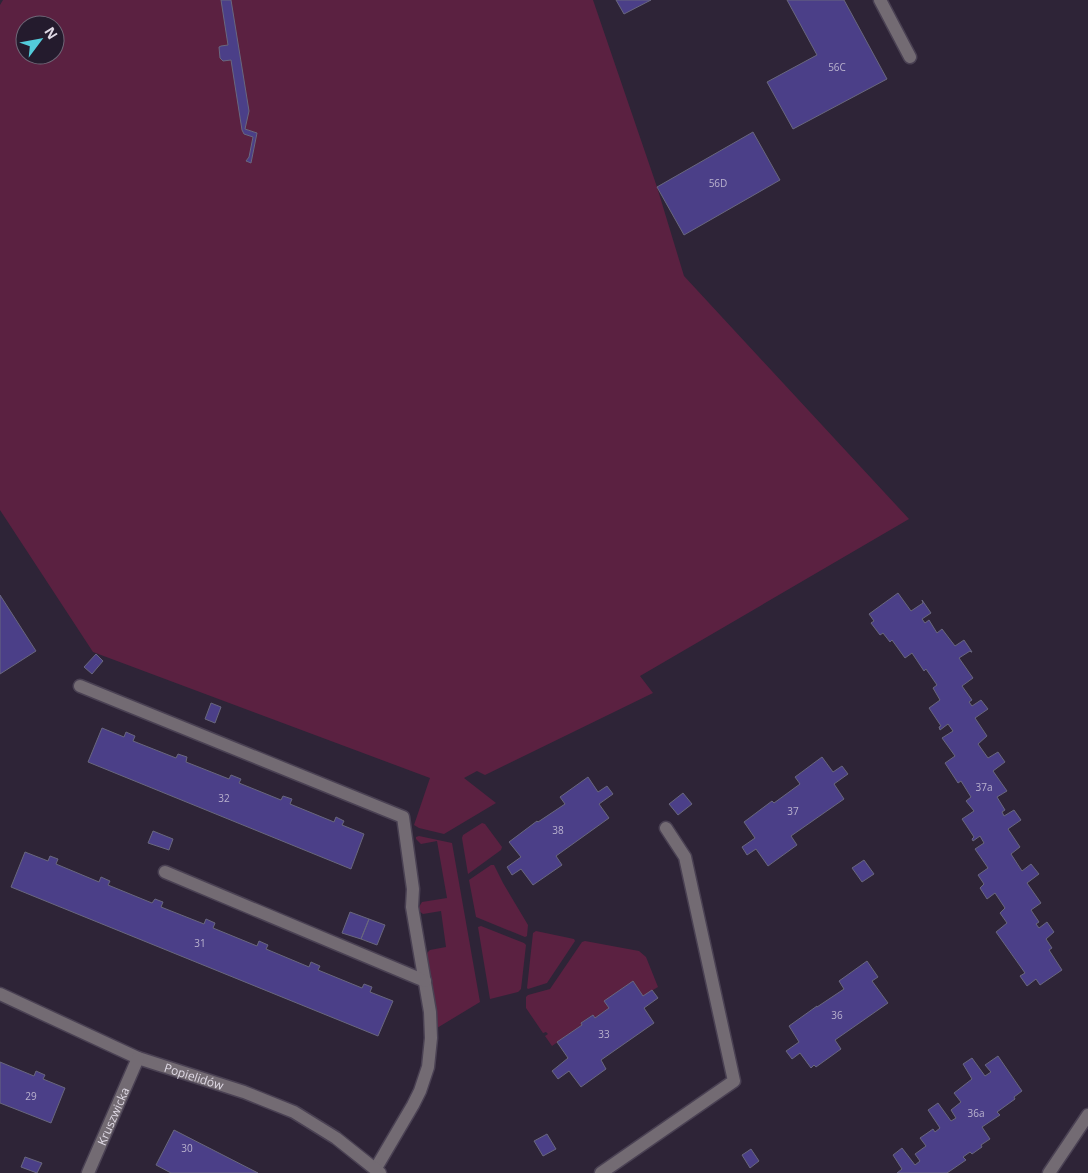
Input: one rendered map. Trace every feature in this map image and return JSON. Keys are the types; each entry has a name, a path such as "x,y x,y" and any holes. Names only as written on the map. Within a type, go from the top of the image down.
{"street":[{"path":"880,0 910,57"},
{"path":"80,686 403,817 413,889 412,907 431,1025 428,1068 420,1091 378,1171"},
{"path":"601,1173 734,1081 685,857 666,828"},
{"path":"165,872 425,981"},
{"name":"Popielidów","path":"0,994 138,1058 244,1092 294,1112 336,1138 378,1171"},
{"name":"Kruszwicka","path":"88,1173 138,1058"},
{"path":"1049,1173 1088,1115"}],"shaded area":[{"path":"3,0 593,0 657,187 684,276 909,519 640,676 653,693 485,775 477,771 464,778 496,803 444,834 414,825 430,778 93,652 0,510 0,5"},
{"path":"482,823 485,824 502,847 501,850 468,874 462,838 463,835"},
{"path":"419,836 452,843 480,1002 437,1028 426,954 430,950 446,947 441,911 423,914 419,911 419,907 422,902 447,898 437,841 421,844 416,839"},
{"path":"491,865 494,865 528,925 527,936 525,937 476,917 469,880"},
{"path":"481,926 526,945 521,989 518,992 490,999 478,927"},
{"path":"536,931 574,939 575,941 547,983 528,989 533,933"},
{"path":"582,942 639,951 646,957 658,987 643,996 633,982 605,1001 609,1008 595,1018 592,1015 581,1023 582,1025 552,1046 545,1036 548,1034 546,1032 543,1033 526,1008 526,997 550,989"}],"building":[{"path":"221,0 231,0 249,111 245,129 257,133 251,163 246,161 249,157 253,137 244,134 242,130 231,60 223,61 220,58 219,47 228,45"},
{"path":"616,0 651,0 624,14"},
{"path":"787,0 844,0 887,79 793,129 767,82 817,55"},
{"path":"753,132 780,180 684,235 657,187"},
{"path":"898,593 911,611 923,603 922,600 931,613 922,619 925,623 929,620 937,633 942,629 955,646 964,640 972,652 970,651 959,658 973,678 962,686 972,700 969,702 972,706 981,700 988,709 975,718 987,736 978,744 988,758 998,752 1005,762 993,771 1007,791 997,797 1005,810 1002,812 1004,816 1014,810 1021,820 1008,829 1020,847 1011,854 1022,871 1031,864 1039,874 1027,883 1041,903 1031,910 1039,922 1036,924 1039,928 1047,922 1054,932 1046,939 1052,948 1049,950 1062,970 1040,985 1036,979 1027,986 1020,976 1025,973 996,932 1007,923 1000,913 1005,908 995,893 987,899 980,888 984,884 978,875 988,868 975,849 984,843 980,836 973,841 974,837 962,819 974,811 966,801 971,797 961,781 958,783 945,763 955,756 942,738 953,731 948,724 940,730 939,727 941,726 929,708 940,700 933,688 937,685 926,669 924,671 912,653 905,658 892,640 890,642 883,633 880,635 871,623 874,621 869,614"},
{"path":"0,595 36,651 0,674"},
{"path":"96,654 103,661 92,674 84,667"},
{"path":"211,703 221,707 215,723 205,719"},
{"path":"102,728 124,737 126,732 135,736 133,741 176,758 178,754 187,757 186,762 229,779 231,775 241,779 239,783 281,800 283,796 292,799 290,804 334,822 336,817 344,821 342,825 364,834 351,869 88,762"},
{"path":"822,757 833,772 842,766 848,774 834,784 844,799 791,836 797,845 768,866 756,849 747,855 742,847 755,838 744,822 772,801 774,803 800,784 795,777"},
{"path":"588,777 598,792 607,786 613,794 599,804 609,818 556,856 562,865 533,885 521,869 512,875 507,867 521,857 509,842 537,821 565,804 560,797"},
{"path":"683,793 692,804 678,815 669,804"},
{"path":"153,831 173,839 169,850 148,843"},
{"path":"25,852 48,861 50,856 58,859 56,864 99,882 101,877 110,881 108,885 152,903 155,899 163,902 161,907 204,924 206,919 215,923 213,928 257,946 259,941 268,945 266,949 309,967 311,962 320,966 318,970 362,988 364,984 372,987 370,992 393,1001 378,1036 11,887"},
{"path":"864,860 874,874 862,882 852,868"},
{"path":"350,912 369,919 361,939 342,933"},
{"path":"369,919 385,925 377,945 361,939"},
{"path":"867,961 878,977 872,981 888,1003 835,1040 841,1049 816,1067 814,1065 811,1068 800,1053 792,1059 786,1051 799,1042 789,1026 844,989 839,981"},
{"path":"633,981 643,996 652,990 658,998 644,1008 654,1023 601,1060 606,1069 581,1087 569,1071 558,1079 552,1071 568,1058 557,1042 593,1015 595,1018 609,1008 604,1001"},
{"path":"998,1056 1022,1091 1014,1097 1015,1099 997,1112 1000,1115 982,1127 990,1139 972,1154 970,1152 963,1157 966,1160 947,1173 897,1173 902,1169 893,1155 902,1148 915,1165 920,1161 915,1154 926,1146 920,1138 933,1129 935,1132 940,1128 928,1110 938,1103 951,1121 956,1118 951,1110 961,1102 954,1093 972,1079 963,1064 972,1058 985,1076 991,1072 985,1065"},
{"path":"0,1062 34,1076 36,1071 45,1075 43,1079 65,1088 51,1123 0,1103"},
{"path":"174,1130 258,1173 171,1173 156,1165"},
{"path":"547,1134 556,1149 543,1156 534,1141"},
{"path":"751,1149 759,1161 750,1168 742,1155"},
{"path":"25,1157 42,1163 37,1173 21,1167"}]}
